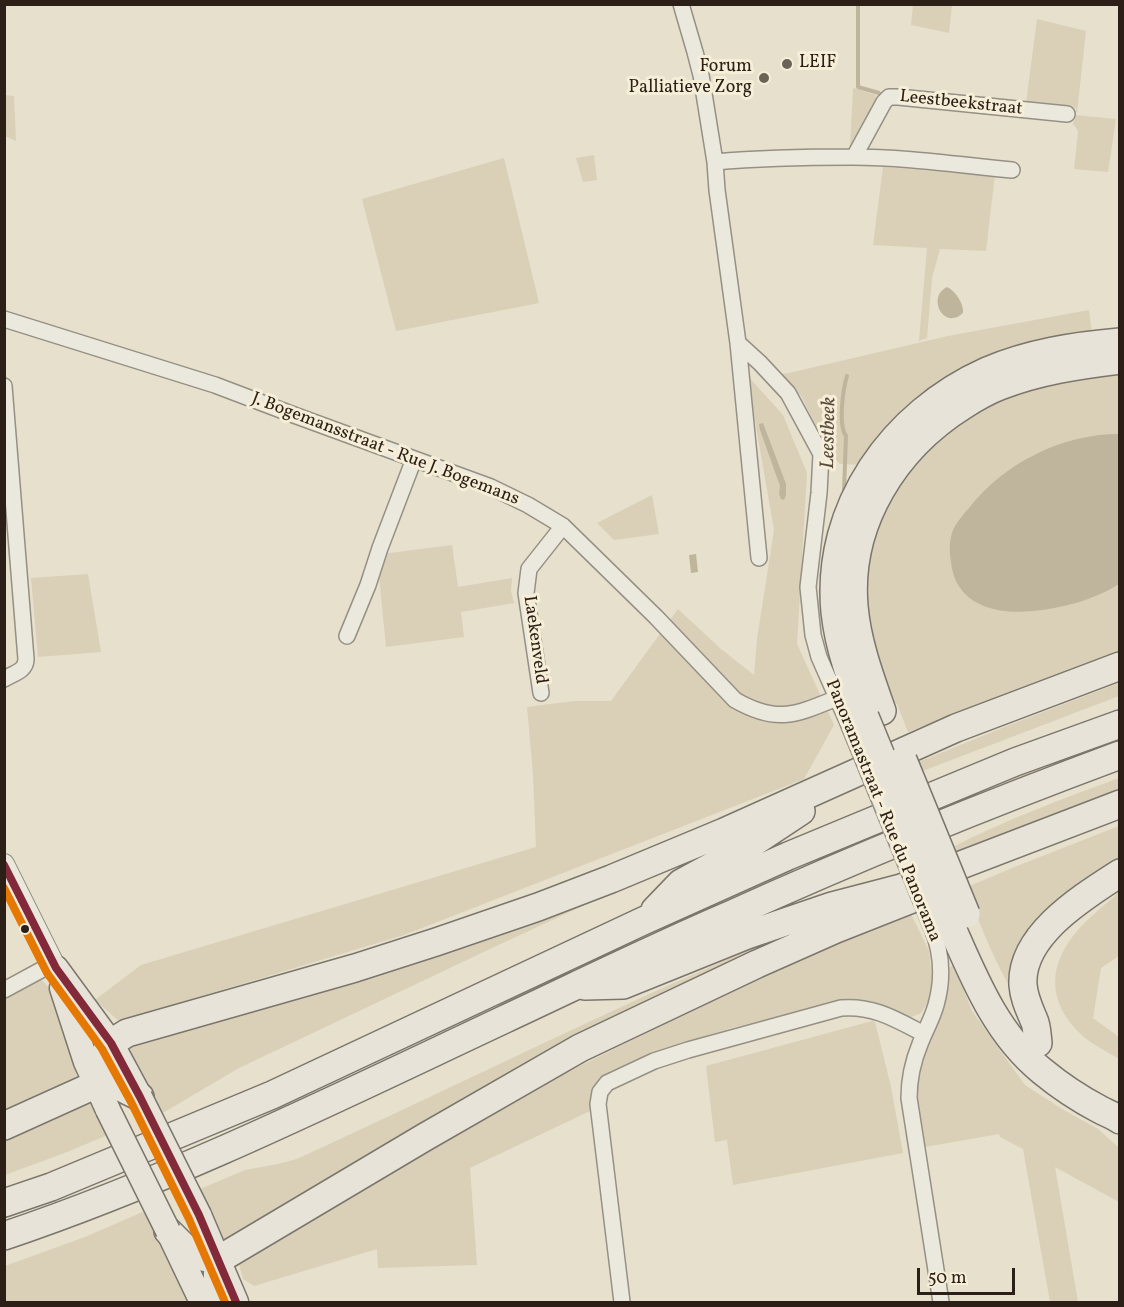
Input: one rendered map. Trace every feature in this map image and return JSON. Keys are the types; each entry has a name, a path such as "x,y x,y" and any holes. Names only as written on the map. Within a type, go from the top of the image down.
{"highway":[{"path":"1119,342 1049,351 1010,363 963,383 918,414 897,434 874,463 862,483 846,517 835,577 836,613 852,686 949,921 987,1003 1000,1025 1024,1055 1041,1071 1119,1120"},
{"path":"865,717 868,671 859,639 854,606 856,554 861,532 876,496 892,470 923,436 945,417 998,387 1055,370 1119,360"},
{"path":"97,1084 100,1061 111,1043 127,1033 355,968 498,921 610,879 724,831 956,728 1119,666"},
{"path":"4,1203 272,1095 643,921 788,856 1015,762 1119,723"},
{"path":"4,1236 64,1216 231,1147 727,915 880,849 1119,755"},
{"path":"643,921 681,883 742,850 851,775"},
{"path":"575,986 623,985 747,935 832,906 901,888 1119,804"},
{"path":"168,1231 197,1257 218,1260 580,1048 757,964 836,929 918,897 957,867"},
{"path":"1038,1043 1035,1021 1026,1004 1024,994 1023,975 1028,958 1038,939 1053,921 1119,873"},
{"path":"949,921 991,971 1015,1014 1038,1043 1075,1072 1119,1101"},
{"path":"4,1126 97,1084 114,1084 140,1096"},
{"path":"209,1302 217,1286 218,1260"}],"main road":[{"path":"55,966 111,1043 140,1096 199,1215 236,1302"},
{"path":"55,966 86,1062 201,1302"}],"street":[{"path":"681,4 695,51 705,97 715,162 718,202 738,343 759,558"},
{"name":"Leestbeekstraat","path":"854,157 884,102 890,97 1067,114"},
{"path":"715,162 854,157 925,161 1012,170"},
{"name":"J. Bogemansstraat - Rue J. Bogemans","path":"4,319 215,385 491,487 563,526 656,617 735,700 764,713 784,716 837,698"},
{"name":"Panoramastraat - Rue du Panorama","path":"738,343 789,393 821,454 819,493 808,586 813,635 819,657 837,698 865,717"},
{"path":"4,386 26,664 24,668 4,679"},
{"path":"346,636 368,585 383,538 414,459"},
{"name":"Laekenveld","path":"541,693 526,584 529,569 563,526"},
{"path":"4,864 55,966 4,990"},
{"name":"Panoramastraat - Rue du Panorama","path":"941,1302 909,1086 913,1064 936,1005 940,981 938,943 949,921"},
{"path":"622,1302 598,1104 600,1092 608,1083 646,1064 688,1050 841,1008 863,1008 878,1012 924,1034"}],"shaded area":[{"path":"913,5 952,5 949,33 911,25"},
{"path":"1037,19 1086,31 1077,112 1076,108 1026,103"},
{"path":"853,88 876,95 875,103 850,148"},
{"path":"5,95 14,96 16,141 5,136"},
{"path":"1075,115 1116,119 1108,172 1074,169 1078,133 1073,124"},
{"path":"594,155 597,180 583,182 576,158"},
{"path":"504,158 539,303 396,331 362,199"},
{"path":"883,167 995,174 986,251 940,249 932,278 927,338 919,341 927,248 873,245"},
{"path":"947,287 956,294 962,305 963,313 956,317 950,318 944,315 938,304 941,292"},
{"path":"1089,310 1092,334 861,465 840,464 827,450 802,397 780,374 948,336"},
{"path":"1119,370 1119,652 908,732 897,704 891,700 871,646 862,589 865,558 884,500 944,431 1018,389"},
{"path":"747,375 783,415 807,473 797,644 834,725 804,779 404,935 119,1021 95,1000 141,965 536,847 527,707 574,701 611,701 678,609 721,649 754,675 757,639 774,530"},
{"path":"763,423 786,484 784,500 779,494 780,486 760,430 759,424"},
{"path":"1119,434 1119,584 1099,595 1078,602 1033,611 992,609 969,597 954,577 950,557 951,539 958,521 983,492 999,477 1036,454 1076,439"},
{"path":"652,495 659,534 614,540 597,523"},
{"path":"452,545 458,587 512,578 511,591 514,603 461,612 464,637 386,647 378,566 382,554"},
{"path":"696,554 698,572 691,573 689,555"},
{"path":"88,574 101,652 38,657 31,578"},
{"path":"1119,683 1119,696 920,772 916,763 1007,726"},
{"path":"1119,737 1119,741 937,813 935,808"},
{"path":"1119,778 1119,795 955,858 951,848 971,838 1034,810"},
{"path":"1119,826 1119,860 1057,911 1020,1004 990,947 967,887"},
{"path":"643,878 239,1068 161,1114 123,1045"},
{"path":"1119,892 1119,956 1101,968 1093,1018 1119,1037 1119,1059 1088,1040 1073,1026 1059,1002 1055,976 1064,949 1073,936 1089,918"},
{"path":"909,910 929,951 932,977 930,999 921,1013 911,1017 827,1005 731,1028 647,1055 603,1076 590,1098 590,1111 470,1168 477,1265 378,1268 377,1249 254,1286 243,1279 239,1264 529,1091 801,957"},
{"path":"818,921 223,1246 198,1190 245,1170 297,1159 647,995"},
{"path":"954,965 972,1011 1025,1085 1098,1129 1119,1148 1119,1202 1055,1167 1078,1302 1050,1302 1023,1149 1000,1137 999,1134 925,1147 918,1106 918,1083 925,1056 943,1008 950,967"},
{"path":"39,978 54,996 66,1025 77,1081 5,1117 5,998"},
{"path":"875,1022 891,1087 903,1153 733,1185 727,1140 715,1142 706,1066"},
{"path":"91,1097 110,1134 5,1175 5,1134"},
{"path":"145,1211 192,1302 5,1302 5,1266 85,1237"}],"waterway":[{"name":"Leestbeek","path":"858,4 858,87 879,93"},
{"name":"Leestbeek","path":"844,491 846,436 842,416 847,376"}],"transit line":[{"path":"4,865 56,968 111,1043 140,1097 199,1215 236,1302"},
{"path":"4,888 47,973 102,1049 131,1102 189,1219 225,1302"}],"place":[{"name":"LEIF","path":"787,64"},
{"name":"Forum Palliatieve Zorg","path":"764,78"}]}
